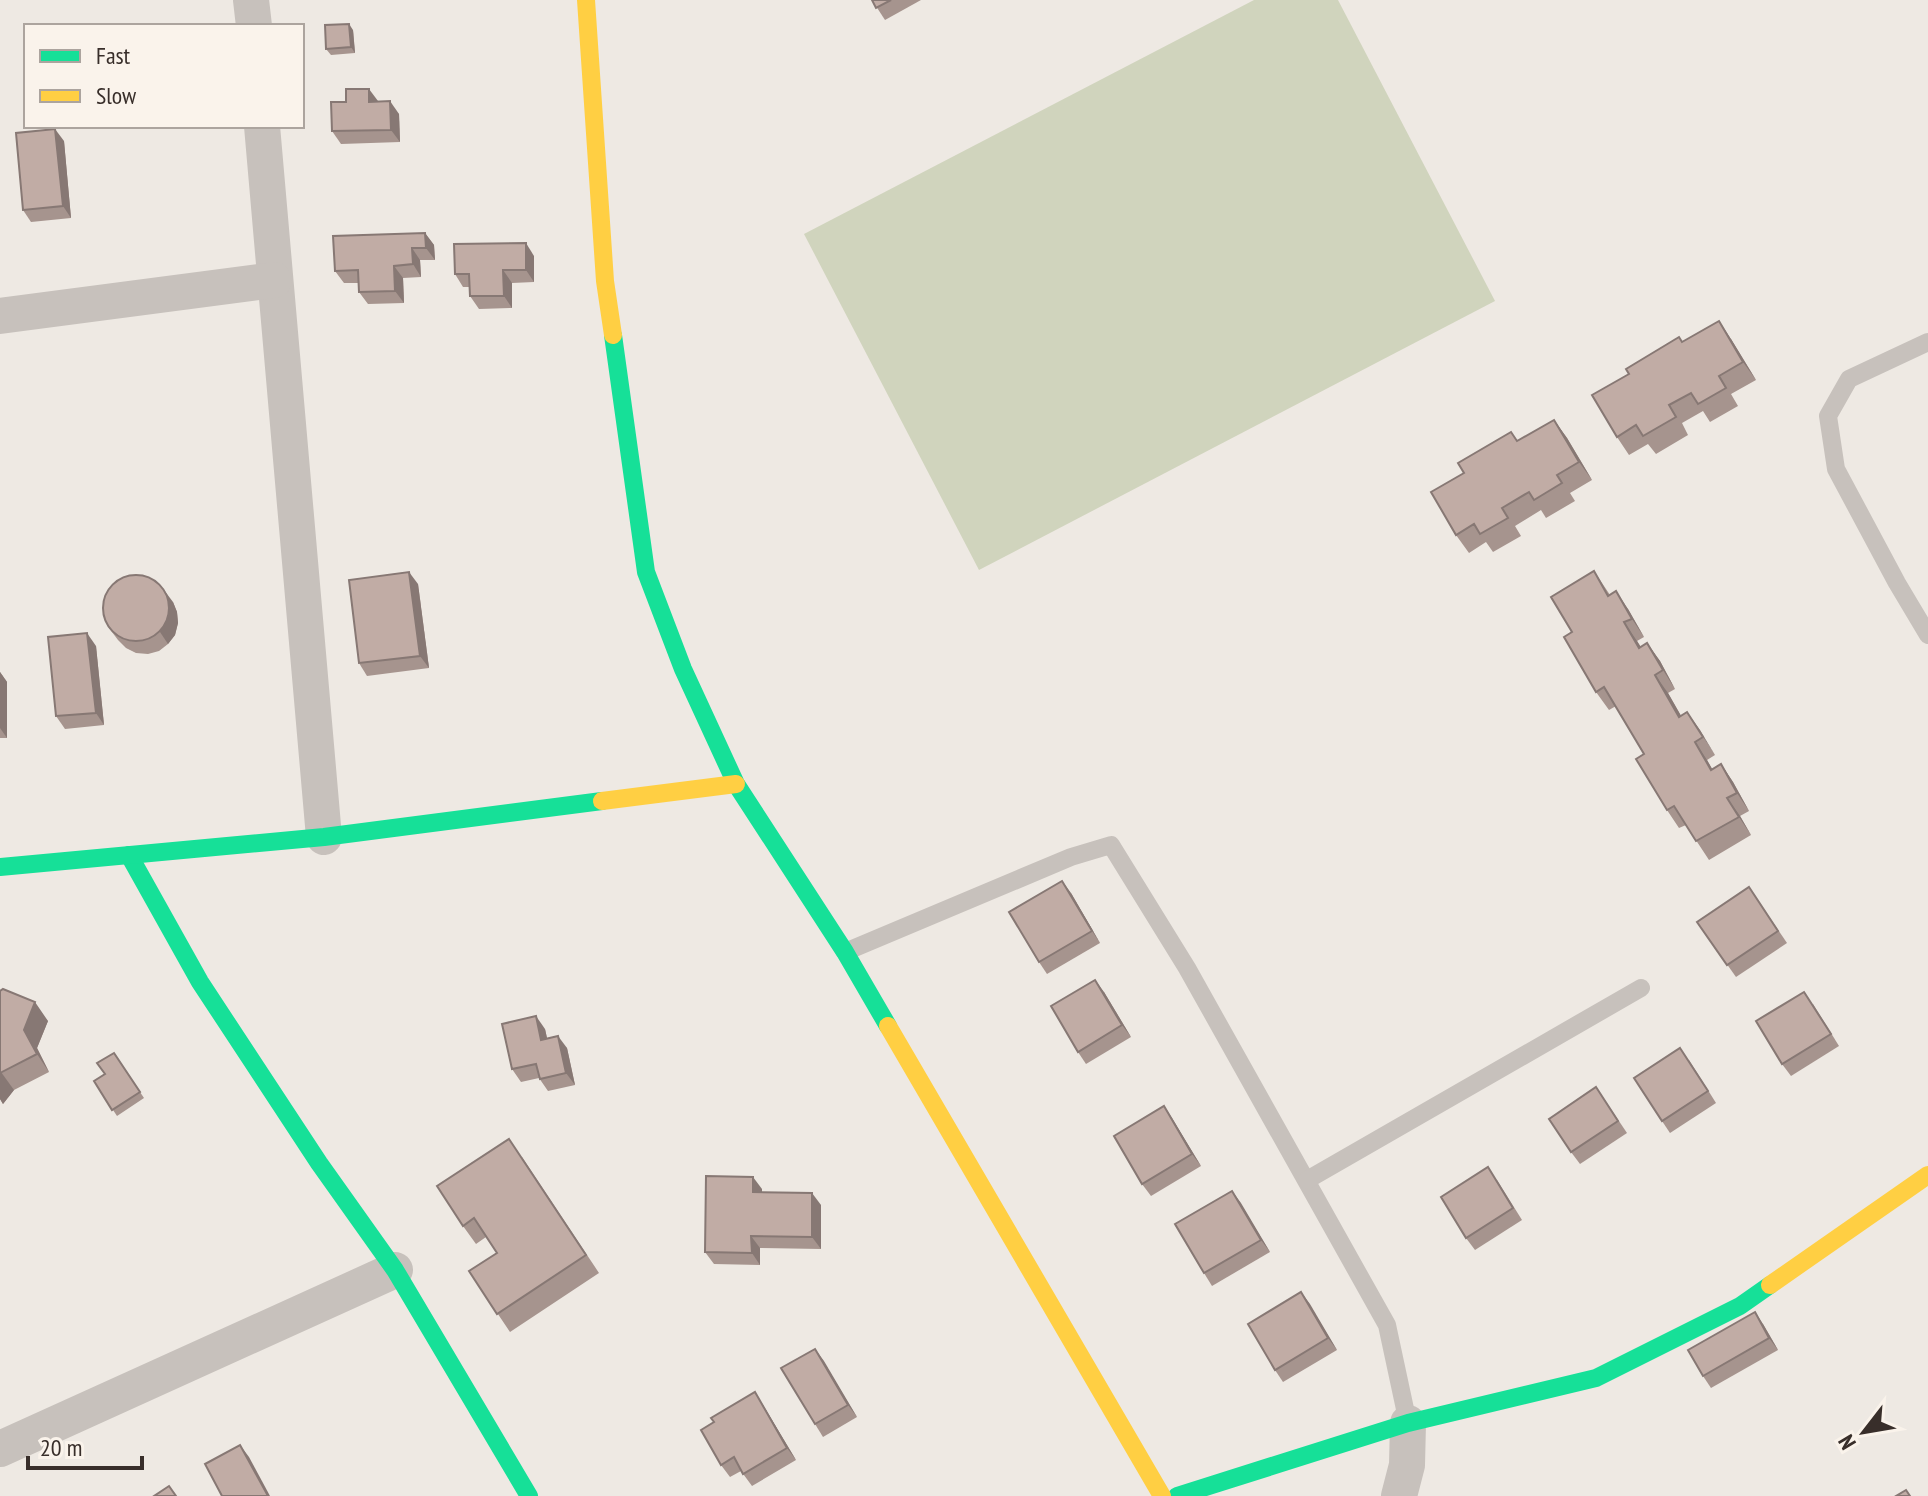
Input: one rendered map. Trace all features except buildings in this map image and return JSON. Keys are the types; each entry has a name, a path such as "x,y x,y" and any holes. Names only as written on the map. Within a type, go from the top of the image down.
{"street":[{"path":"251,0 254,24"},
{"path":"586,0 605,281 646,572 683,669 736,784 845,952 1162,1496"},
{"path":"262,128 324,837"},
{"path":"0,316 274,280"},
{"path":"0,867 324,837 736,784"},
{"path":"129,855 200,982 319,1163 395,1270 529,1496"},
{"path":"1177,1496 1408,1423 1596,1378 1740,1306 1928,1175"},
{"path":"0,1449 395,1270"},
{"path":"1399,1496 1407,1465 1408,1423"}],"lane":[{"path":"1928,342 1849,379 1828,416 1836,469 1928,635"},
{"path":"845,952 1071,857 1111,845 1187,968 1387,1325 1408,1423"},
{"path":"1307,1180 1641,988"}],"green space":[{"path":"1254,0 1338,0 1495,301 979,570 804,234"}],"traffic: fast":[{"path":"613,335 646,572 683,669 736,784 845,952 888,1026"},
{"path":"0,867 324,837 602,801"},
{"path":"129,855 200,982 319,1163 395,1270 529,1496"},
{"path":"1177,1496 1408,1423 1596,1378 1740,1306 1770,1285"}],"traffic: slow":[{"path":"586,0 605,281 613,335"},
{"path":"602,801 736,784"},
{"path":"888,1026 1162,1496"},
{"path":"1770,1285 1928,1175"}]}
